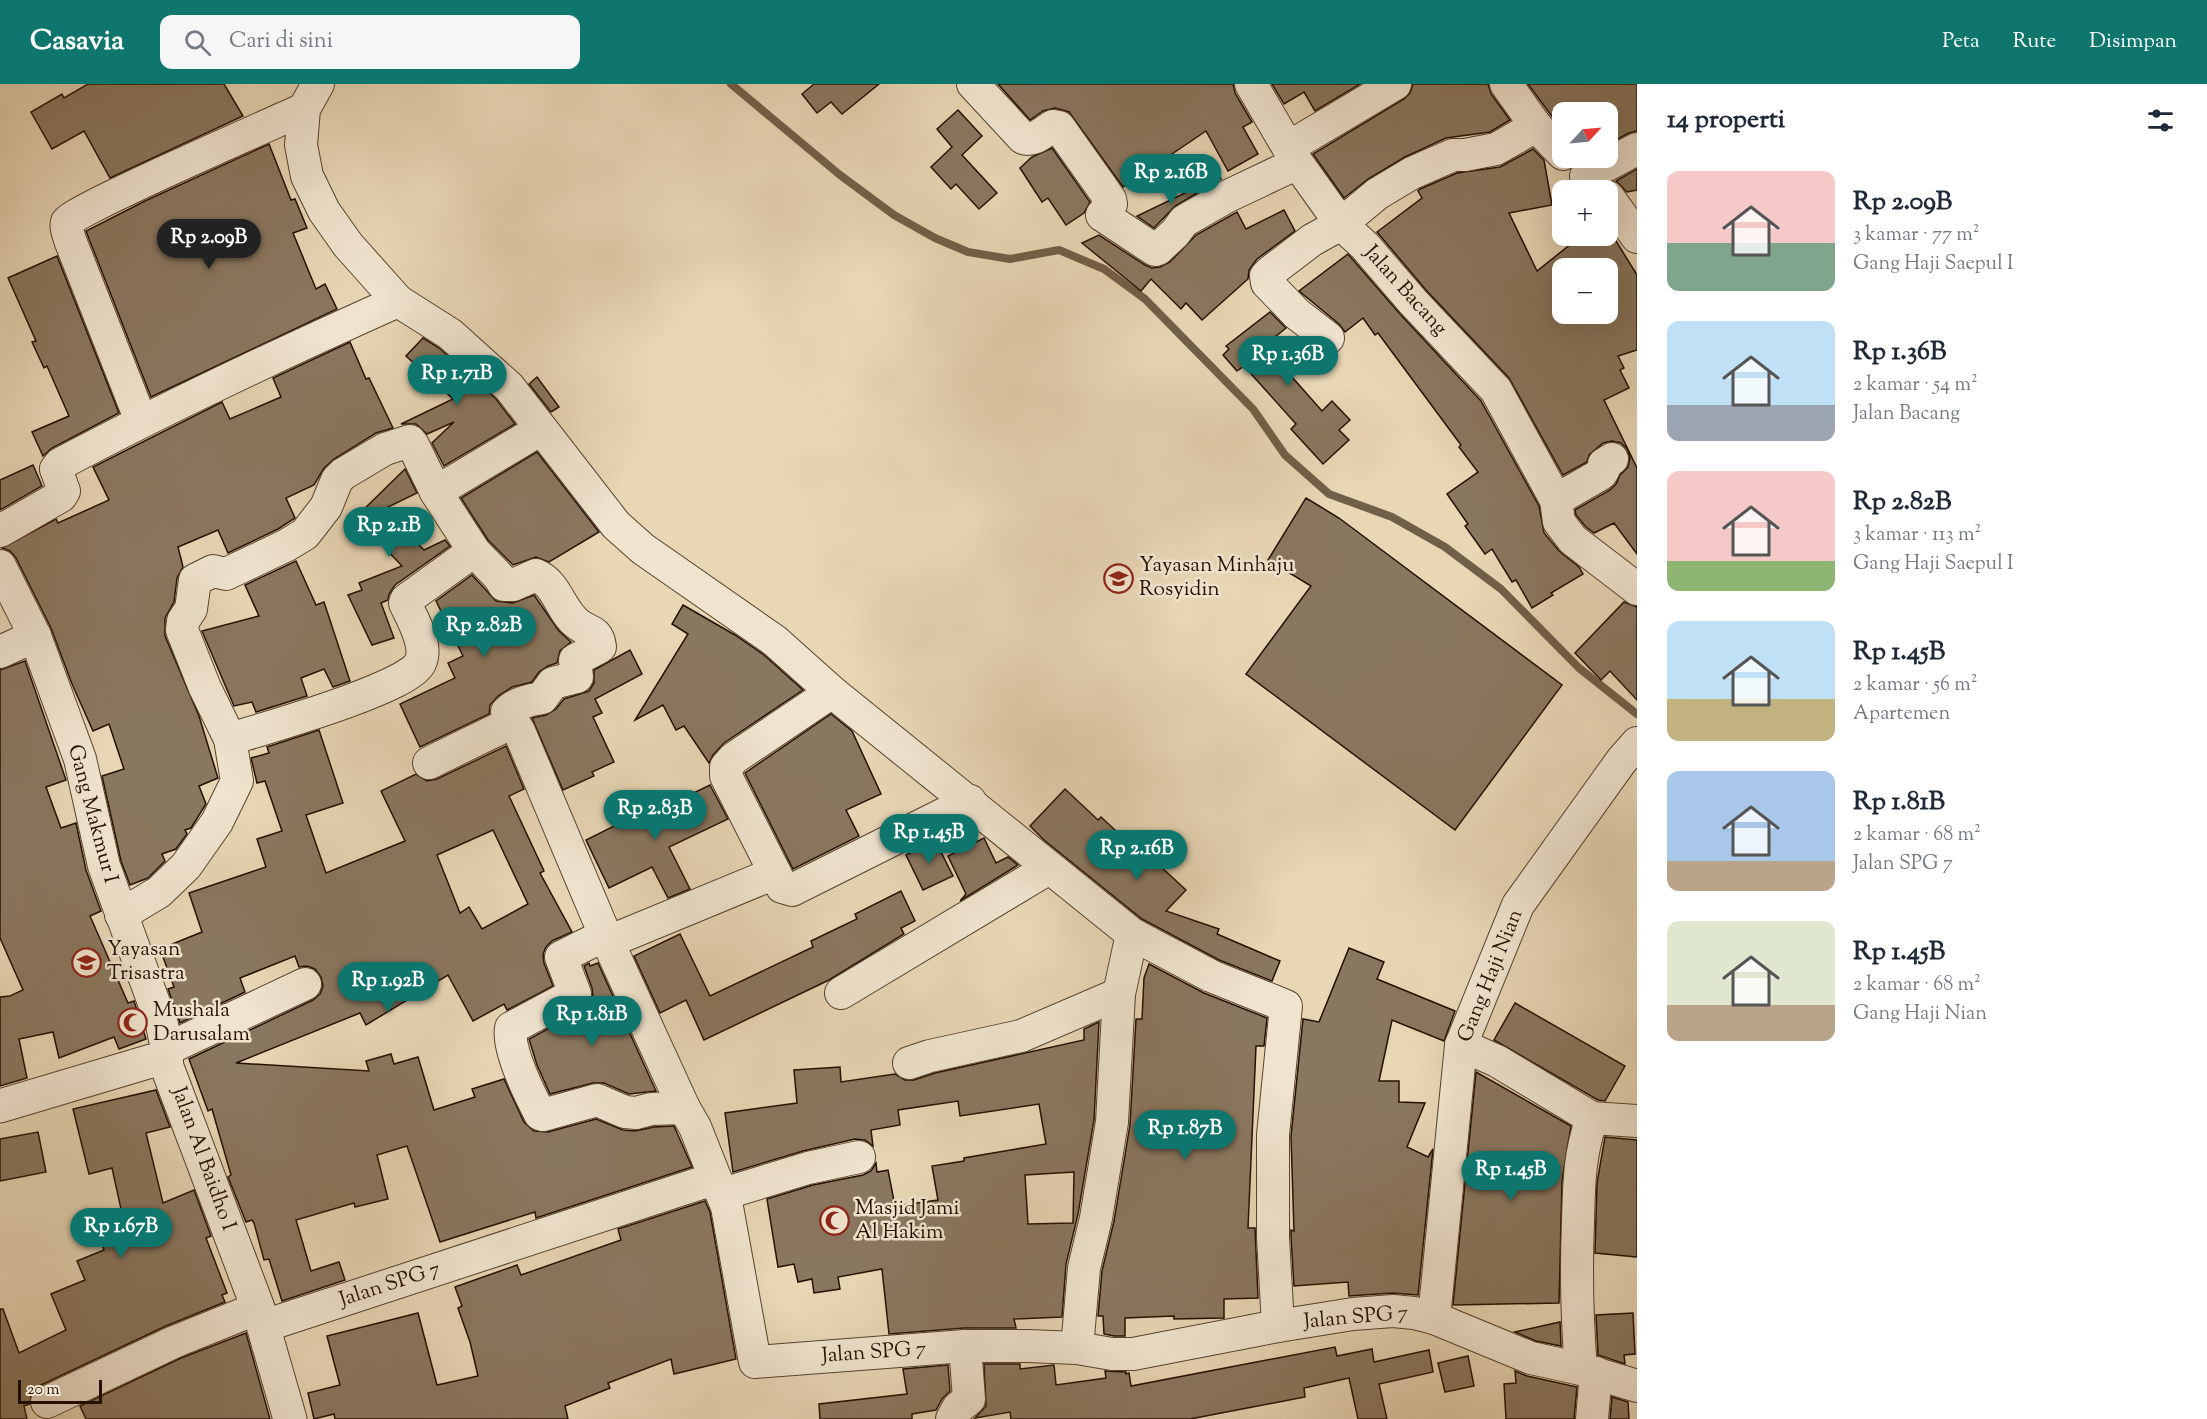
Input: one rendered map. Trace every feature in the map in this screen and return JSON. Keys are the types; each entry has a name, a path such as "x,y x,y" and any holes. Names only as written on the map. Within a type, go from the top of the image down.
{"street":[{"path":"974,84 1023,138 1034,139 1053,126 1059,127 1110,199 1111,204 1102,215 1151,248 1158,249 1184,221 1226,197 1285,169 1293,154 1395,84"},
{"name":"Jalan Bacang","path":"1251,84 1293,154 1341,224 1365,246 1413,302 1496,390 1510,419 1526,441 1556,500 1560,522 1573,540 1637,589"},
{"path":"1506,84 1536,126 1552,143"},
{"path":"311,97 301,145 307,176 324,211 348,245 398,301 450,334 509,387 616,525 643,549 774,641 832,692 970,801 1132,934 1211,976 1286,1006 1273,1136 1273,1237 1278,1326"},
{"path":"141,421 70,240 66,226 68,222 77,215 311,97"},
{"path":"1328,338 1297,314 1267,283 1266,276 1311,240 1341,224 1377,194 1412,173 1453,154 1465,155 1496,149 1536,126"},
{"path":"1591,180 1637,149"},
{"path":"1618,213 1637,237"},
{"path":"0,531 61,495 64,491 56,469 60,464 141,421 398,301"},
{"path":"436,492 541,429"},
{"path":"121,915 159,892 186,866 218,822 237,781 230,739 205,688 182,630 183,621 191,609 195,580 213,570 226,574 305,534 326,507 343,474 386,449 406,441 413,445 436,492 474,551 504,585 513,585 536,575 546,579 576,622 593,632 600,645 575,660 578,676 552,683 542,698 522,703 507,712 606,939 684,1108 695,1126 719,1187 859,1157"},
{"path":"1556,500 1601,474 1604,464 1612,459"},
{"path":"230,739 371,693 412,672 420,664 423,648 405,603 406,600 474,551"},
{"name":"Gang Makmur I","path":"0,566 35,636 80,759 104,866 162,1025 167,1058"},
{"path":"0,652 35,636"},
{"path":"832,692 734,758 726,767 726,776 782,887 792,890 970,801"},
{"path":"429,763 513,722"},
{"name":"Gang Haji Nian","path":"1434,1318 1461,1046 1518,905 1629,752"},
{"path":"841,993 1049,868"},
{"path":"684,1108 625,1112 597,1100 540,1114 523,1079 511,1038 511,1028 576,994 561,957 775,873"},
{"path":"1077,1348 1084,1268 1096,1218 1112,1122 1119,994 1132,934"},
{"path":"167,1058 305,984"},
{"path":"909,1063 930,1056 1021,1036 1119,994"},
{"path":"1461,1046 1505,1066 1592,1118 1637,1121"},
{"name":"Jalan Al Baidho I","path":"0,1106 167,1058 261,1317 290,1419"},
{"path":"1592,1118 1582,1146 1576,1261 1589,1371 1592,1419"},
{"name":"Jalan SPG 7","path":"47,1402 174,1342 698,1184 719,1187 728,1207 755,1362 965,1346 1077,1348 1113,1354 1132,1354 1278,1326 1353,1314 1394,1311 1414,1312 1434,1318 1530,1359 1589,1371 1637,1386"},
{"path":"952,1419 958,1408 969,1399 965,1346"}],"building":[{"path":"88,84 224,84 243,116 110,178 84,131 52,149 31,112 62,94 64,98"},
{"path":"814,84 879,84 842,114 831,102 817,113 802,94"},
{"path":"998,84 1233,84 1235,93 1252,122 1243,127 1258,154 1228,171 1206,131 1123,187 1069,112 1055,108 1043,111 1030,120"},
{"path":"1272,84 1360,84 1315,111 1304,92 1284,104"},
{"path":"1413,84 1488,84 1491,94 1510,120 1490,132 1446,138 1405,157 1368,179 1344,198 1313,154 1404,99 1410,93"},
{"path":"1528,84 1637,84 1637,131 1618,139 1618,102 1552,102 1551,115"},
{"path":"958,110 982,136 962,155 997,193 979,209 956,184 951,189 931,167 952,147 937,129"},
{"path":"269,144 291,200 295,199 307,228 293,233 316,289 325,284 337,309 151,397 86,231"},
{"path":"1052,148 1090,202 1084,213 1066,225 1048,198 1042,202 1020,168 1032,157"},
{"path":"1533,149 1544,160 1552,205 1509,213 1537,271 1552,259 1552,324 1618,324 1618,258 1553,258 1568,246 1618,244 1637,275 1637,350 1618,356 1624,368 1620,370 1629,388 1604,400 1637,468 1637,554 1614,523 1594,533 1576,515 1575,510 1610,490 1616,484 1620,475 1628,467 1630,458 1627,449 1621,443 1612,441 1603,443 1589,455 1587,462 1563,475 1509,378 1426,290 1377,232 1422,198 1418,191 1420,189 1457,173 1500,167"},
{"path":"1637,169 1637,190 1627,192 1618,180"},
{"path":"1220,176 1221,179 1175,206 1154,228 1137,216"},
{"path":"1284,210 1295,231 1257,259 1249,270 1248,279 1202,320 1186,303 1181,309 1151,279 1141,291 1082,243 1099,235 1145,265 1152,268 1160,267 1170,262 1196,235 1237,212 1246,229"},
{"path":"1348,254 1481,401 1539,506 1544,533 1559,551 1579,567 1583,574 1551,593 1553,595 1532,608 1516,580 1512,582 1492,549 1485,554 1465,526 1468,524 1447,494 1478,472 1459,447 1461,445 1378,333 1375,335 1363,318 1345,332 1339,324 1299,291"},
{"path":"57,256 119,413 52,448 43,456 32,432 69,416 47,366 44,368 32,342 36,341 8,278"},
{"path":"1270,312 1286,328 1275,337 1302,367 1292,377 1322,411 1332,401 1350,420 1339,430 1349,440 1323,464 1291,429 1296,424 1244,366 1237,371 1223,355 1229,349 1226,346"},
{"path":"423,338 439,348 496,399 515,424 444,466 432,443 454,422 427,434 416,424 401,424 453,399 406,356"},
{"path":"350,342 366,379 369,378 393,428 376,433 334,459 324,468 314,485 286,498 295,518 278,529 228,553 218,530 178,547 183,567 177,578 174,602 165,618 165,636 199,716 218,778 199,786 206,804 191,828 185,830 187,834 176,849 162,854 165,861 148,878 130,885 121,861 102,776 124,769 109,724 93,731 51,628 16,558 10,551 2,548 56,519 58,523 109,500 93,467 222,402 230,419 281,397 273,378"},
{"path":"537,377 559,407 551,412 529,384"},
{"path":"537,452 599,532 549,562 536,557 513,565 488,540 461,498"},
{"path":"33,465 42,486 0,510 0,480"},
{"path":"405,469 417,493 384,509 424,550 445,540 450,546 395,585 388,600 381,603 394,638 372,645 348,595 362,590 359,583 402,566 359,521 356,523 354,519"},
{"path":"1306,498 1339,518 1562,685 1455,830 1246,674 1311,586 1268,560"},
{"path":"296,561 316,605 324,602 350,681 333,687 324,669 301,678 307,696 256,712 252,702 234,706 202,631 259,616 245,585"},
{"path":"472,575 496,601 513,603 534,595 559,631 571,642 560,651 557,663 539,672 532,682 512,687 498,696 490,705 489,714 420,747 400,704 455,678 448,663 463,656 436,601"},
{"path":"1624,602 1637,607 1637,700 1610,671 1601,680 1575,653"},
{"path":"683,605 764,655 803,690 724,743 709,763 684,726 676,730 663,705 635,720 688,634 672,624"},
{"path":"630,650 642,674 595,699 602,713 593,717 614,762 592,772 594,776 563,790 532,718 546,715 556,709 564,699 589,691 594,683 594,670"},
{"path":"25,661 66,780 46,787 61,828 76,823 86,870 101,911 90,916 128,1003 134,1001 146,1039 119,1049 114,1037 59,1058 53,1032 19,1039 27,1078 0,1086 0,997 10,996 23,990 0,938 0,670"},
{"path":"831,714 852,731 881,794 846,810 859,836 793,869 745,773"},
{"path":"319,730 343,803 306,815 326,873 405,841 381,791 416,774 427,781 437,779 506,746 524,789 509,796 544,871 540,873 572,932 552,941 543,954 553,986 507,1010 504,1004 473,1021 448,975 366,1025 360,1013 236,1063 369,1071 366,1061 391,1054 394,1064 418,1057 434,1110 475,1097 472,1089 504,1079 524,1122 534,1131 548,1132 596,1119 623,1130 635,1131 674,1126 692,1167 536,1218 535,1212 440,1242 407,1146 377,1155 388,1199 355,1207 354,1203 296,1220 311,1271 339,1262 345,1280 282,1301 269,1259 264,1260 254,1223 252,1220 246,1222 228,1177 231,1175 212,1109 208,1111 189,1059 313,1000 320,994 323,986 321,977 315,969 307,966 299,967 295,956 240,978 245,992 180,1023 168,989 174,987 160,949 202,932 189,893 266,867 257,839 282,831 265,781 257,783 251,758 269,753 267,747","holes":["493,830 528,904 482,929 469,907 460,913 437,855"]},
{"path":"710,785 728,819 669,847 690,889 668,898 652,867 609,888 586,840 644,811 646,816"},
{"path":"1065,789 1098,820 1101,817 1156,868 1159,865 1186,890 1166,911 1219,929 1217,934 1280,961 1272,981 1219,960 1142,919 1044,840 1030,826"},
{"path":"984,838 996,863 1008,857 1018,865 960,901 966,894 948,856"},
{"path":"935,840 953,876 923,890 906,855"},
{"path":"901,891 915,921 901,928 904,934 829,980 704,1040 686,1000 660,1013 634,956 680,934 710,996 813,947 811,941 857,919 855,914"},
{"path":"1349,948 1384,962 1377,979 1455,1011 1444,1041 1392,1020 1379,1081 1399,1081 1399,1102 1425,1103 1407,1147 1428,1157 1433,1149 1418,1295 1392,1293 1349,1296 1348,1282 1294,1286 1291,1236 1291,1230 1294,1231 1291,1136 1303,1019 1319,1022"},
{"path":"589,963 590,966 598,963 656,1091 629,1094 604,1083 593,1083 550,1094 537,1065 529,1039 589,1005 593,997 592,988 584,966"},
{"path":"1149,964 1204,993 1267,1018 1264,1046 1256,1046 1248,1228 1255,1228 1258,1298 1224,1299 1224,1318 1174,1319 1174,1316 1125,1318 1125,1336 1114,1336 1104,1334 1103,1316 1098,1316 1102,1271 1114,1221 1130,1125 1136,1019 1142,1019 1144,978"},
{"path":"1515,1003 1625,1066 1605,1101 1598,1100 1494,1040"},
{"path":"1099,1022 1094,1120 1078,1214 1066,1264 1062,1317 1014,1319 1016,1328 964,1328 889,1334 882,1269 838,1277 840,1289 814,1293 812,1279 798,1282 794,1264 778,1267 767,1199 813,1185 863,1175 871,1171 876,1163 877,1172 888,1170 895,1206 938,1200 932,1166 1046,1144 1039,1104 960,1116 958,1101 898,1110 900,1125 871,1130 873,1146 865,1140 855,1139 803,1151 733,1172 725,1113 797,1103 794,1070 840,1067 841,1082 895,1074 905,1080 914,1080 935,1073 1084,1040 1084,1029","holes":["1074,1172 1073,1223 1028,1224 1025,1175"]},
{"path":"1476,1072 1571,1126 1562,1181 1559,1303 1453,1305"},
{"path":"156,1090 170,1127 146,1133 163,1203 194,1190 211,1236 206,1238 227,1293 222,1295 225,1302 166,1326 39,1386 32,1392 30,1404 24,1406 27,1419 0,1419 0,1309 3,1309 19,1353 66,1330 51,1294 85,1280 77,1261 104,1250 102,1245 125,1236 119,1220 123,1218 112,1168 89,1174 73,1109"},
{"path":"38,1132 46,1172 0,1181 0,1139"},
{"path":"1605,1137 1637,1140 1637,1257 1595,1253 1597,1183"},
{"path":"705,1201 710,1212 736,1359 674,1374 671,1359 608,1383 610,1388 565,1406 568,1419 335,1419 334,1414 314,1419 308,1393 340,1385 327,1336 418,1313 437,1385 478,1376 470,1342 458,1308 462,1306 455,1287 517,1265 521,1275 621,1240 618,1229"},
{"path":"1633,1313 1635,1354 1624,1355 1625,1364 1598,1355 1596,1315"},
{"path":"1560,1322 1561,1346 1536,1341 1515,1332"},
{"path":"246,1333 270,1419 86,1419 80,1406 181,1358"},
{"path":"1335,1347 1337,1356 1372,1349 1374,1362 1429,1350 1433,1372 1379,1384 1387,1419 1358,1419 1349,1378 1304,1388 1305,1397 1190,1419 1011,1419 1010,1412 975,1418 986,1406 984,1364 1020,1364 1020,1369 1054,1365 1056,1385 1106,1378 1105,1371 1126,1372 1126,1374 1129,1373 1131,1386"},
{"path":"1468,1356 1474,1386 1445,1392 1438,1363"},
{"path":"948,1365 950,1391 936,1410 912,1414 912,1419 820,1419 819,1404 907,1394 903,1369"},
{"path":"1515,1371 1527,1376 1577,1387 1574,1419 1506,1419 1504,1384 1516,1383"},
{"path":"1612,1397 1628,1402 1629,1419 1610,1419"}],"waterway":[{"path":"731,84 840,175 894,215 935,238 968,252 1010,259 1059,250 1104,269 1145,299 1253,409 1285,455 1329,494 1392,517 1445,547 1501,589 1579,668 1637,714"}],"place":[{"name":"Yayasan Minhaju Rosyidin","path":"1118,578"},
{"name":"Yayasan Trisastra","path":"86,962"},
{"name":"Mushala Darusalam","path":"132,1023"},
{"name":"Masjid Jami Al Hakim","path":"834,1221"}]}
